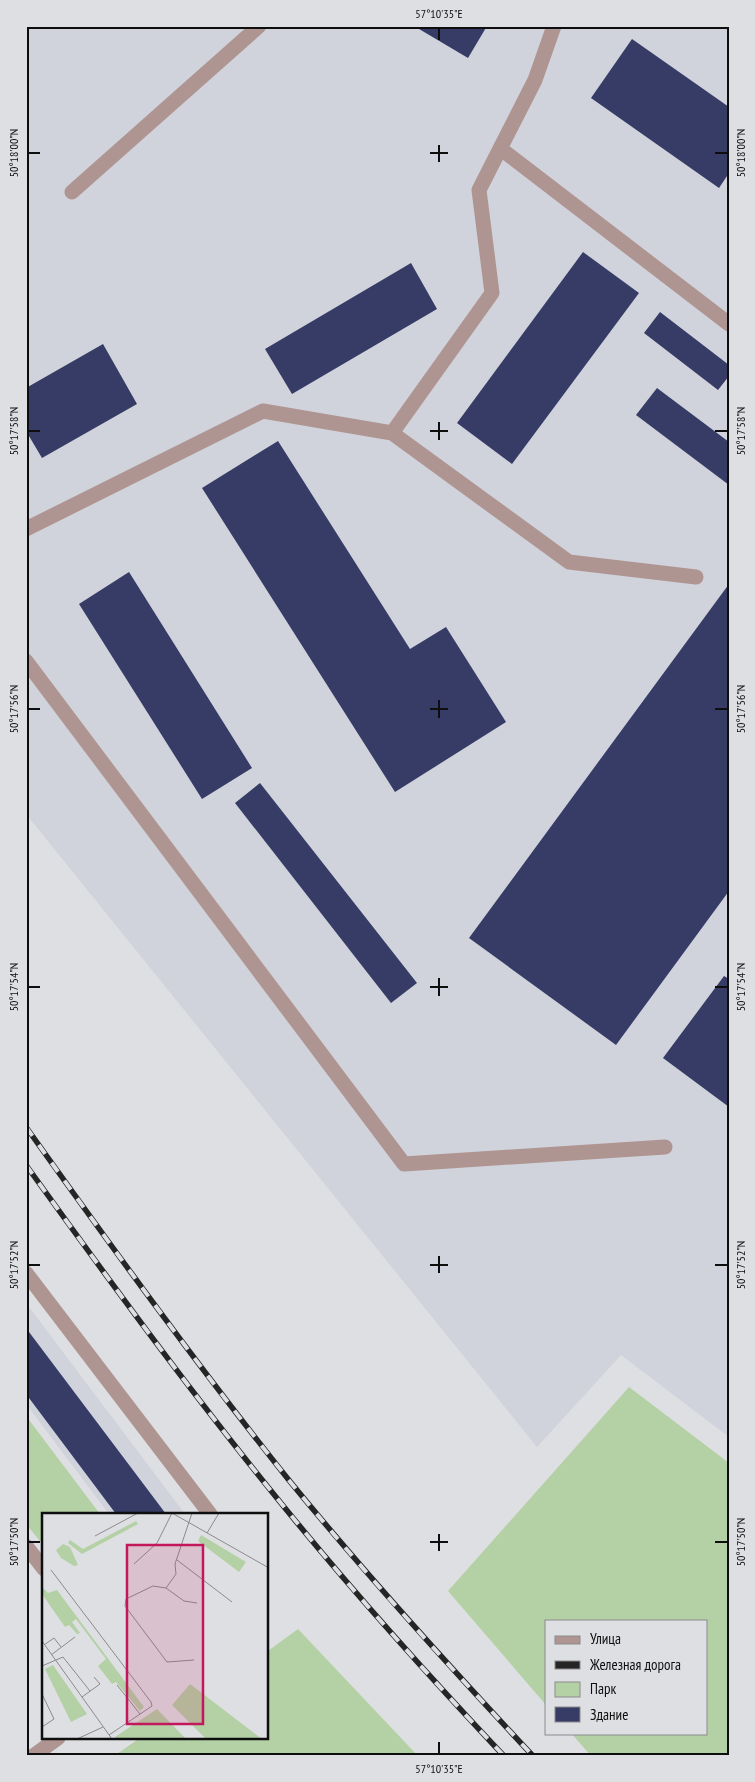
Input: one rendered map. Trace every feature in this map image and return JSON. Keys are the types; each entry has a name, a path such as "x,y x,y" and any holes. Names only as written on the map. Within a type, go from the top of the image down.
{"lane":[{"path":"72,192 260,26"},
{"path":"392,433 492,293 479,190 535,80 554,26"},
{"path":"500,149 729,324"},
{"path":"26,529 263,411 392,433 569,562 696,578"},
{"path":"26,661 404,1164 665,1148"},
{"path":"26,1273 209,1513"},
{"path":"26,1546 42,1566"},
{"path":"33,1756 55,1740"}],"shaded area":[{"path":"26,26 729,26 729,1437 621,1355 537,1447 26,814"},
{"path":"26,1303 184,1513 108,1513 26,1404"}],"green space":[{"path":"629,1387 729,1463 729,1756 591,1756 572,1734 708,1734 708,1620 545,1620 545,1704 448,1591"},
{"path":"26,1416 99,1513 42,1513 42,1544 26,1524"},
{"path":"298,1629 418,1756 114,1756 137,1740 269,1740 269,1650"}],"building":[{"path":"414,26 487,26 468,58"},
{"path":"632,39 729,107 729,173 719,188 591,98"},
{"path":"583,252 639,293 512,464 457,423"},
{"path":"411,263 437,309 292,394 265,349"},
{"path":"660,312 729,365 729,376 718,390 644,333"},
{"path":"103,344 137,404 42,458 26,431 26,388"},
{"path":"657,388 729,442 729,485 636,415"},
{"path":"278,441 410,649 446,627 506,722 395,792 202,488"},
{"path":"129,572 252,768 202,799 79,604"},
{"path":"729,584 729,891 616,1045 469,938"},
{"path":"260,783 417,983 391,1003 235,803"},
{"path":"724,976 729,979 729,1107 663,1058"},
{"path":"26,1328 165,1513 115,1513 26,1394"}],"railway":[{"path":"26,1127 155,1305 288,1479 408,1620 533,1756"},
{"path":"26,1165 177,1371 272,1492 385,1626 504,1756"}]}
